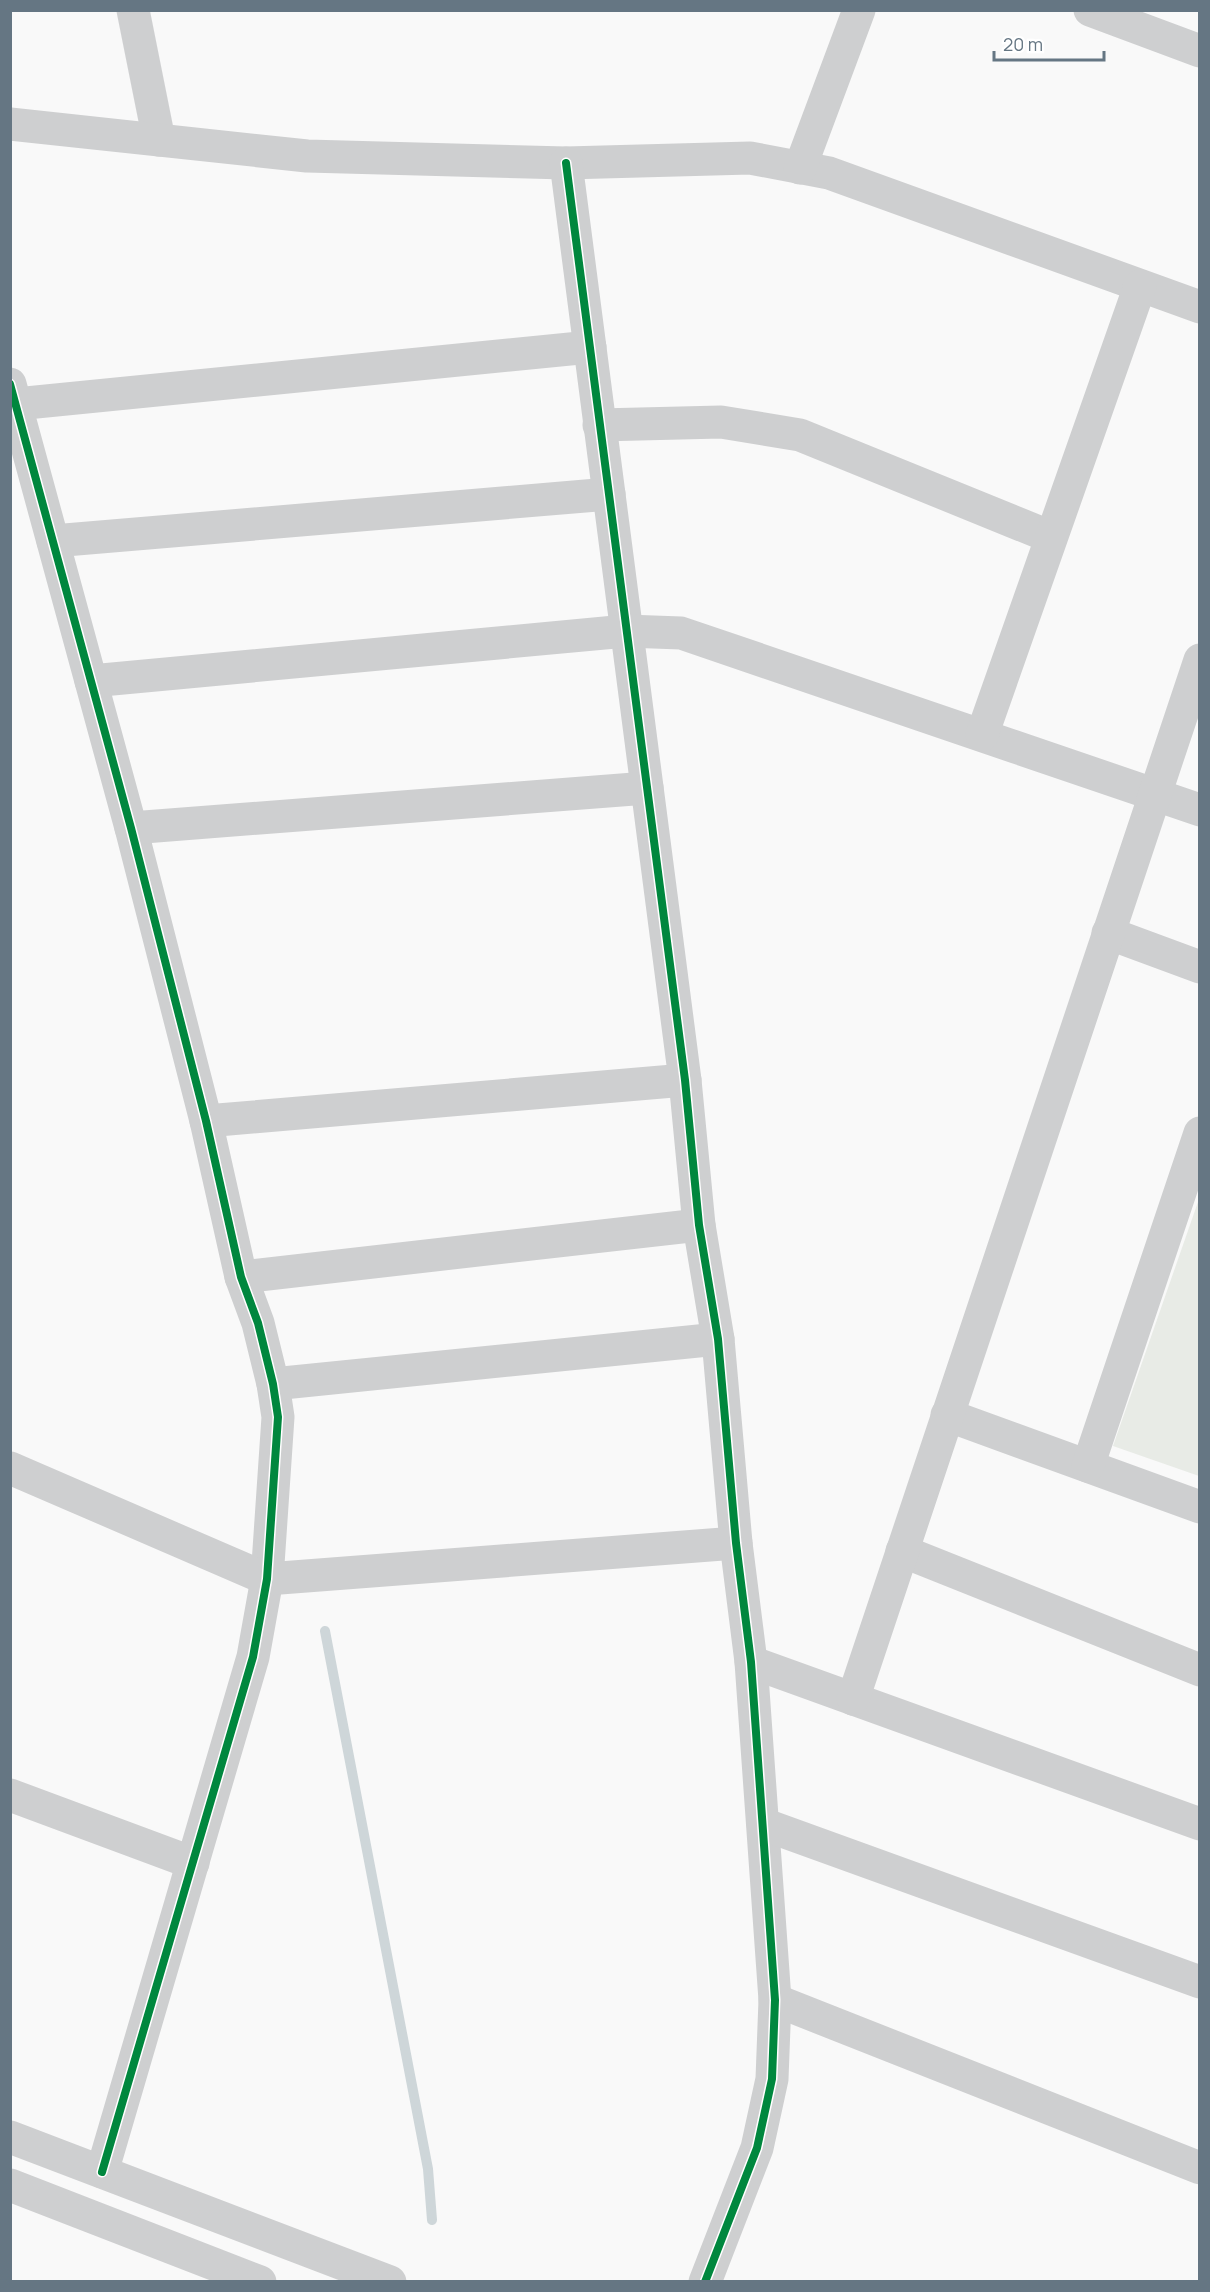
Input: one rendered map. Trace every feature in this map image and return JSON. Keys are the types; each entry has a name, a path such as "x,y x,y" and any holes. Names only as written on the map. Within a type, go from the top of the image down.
{"street":[{"path":"133,10 159,140"},
{"path":"800,168 860,10"},
{"path":"1090,10 1200,51"},
{"path":"10,124 307,156 566,163 750,158 829,173 1200,308"},
{"path":"566,163 685,1080 699,1225 718,1339 736,1543 751,1662 775,2000 772,2079 757,2148 705,2282"},
{"path":"982,735 1140,286"},
{"path":"102,2172 253,1657 267,1579 278,1417 273,1384 258,1323 241,1277 206,1121 131,828 13,394 590,347"},
{"path":"599,425 721,422 800,435 1051,537"},
{"path":"53,541 609,494"},
{"path":"91,681 626,631 681,633 1200,810"},
{"path":"853,1699 1200,660"},
{"path":"131,828 646,788"},
{"path":"1108,933 1200,967"},
{"path":"206,1121 685,1080"},
{"path":"1089,1466 1200,1133"},
{"path":"241,1277 699,1225"},
{"path":"273,1384 718,1339"},
{"path":"947,1415 1200,1507"},
{"path":"10,1468 267,1579 736,1543"},
{"path":"902,1551 1200,1670"},
{"path":"751,1662 1200,1824"},
{"path":"10,1795 193,1863"},
{"path":"763,1824 1200,1982"},
{"path":"775,2000 1200,2168"},
{"path":"10,2137 390,2282"},
{"path":"10,2185 260,2282"}],"shaded area":[{"path":"1199,1199 1199,1476 1113,1446"}],"waterway":[{"path":"325,1631 428,2169 432,2220"}],"cycle path":[{"path":"566,163 685,1080 699,1225 718,1339 736,1543 751,1662 775,2000 772,2079 757,2148 705,2282"},
{"path":"10,384 131,828 206,1121 241,1277 258,1323 273,1384 278,1417 267,1579 253,1657 102,2172"}]}
